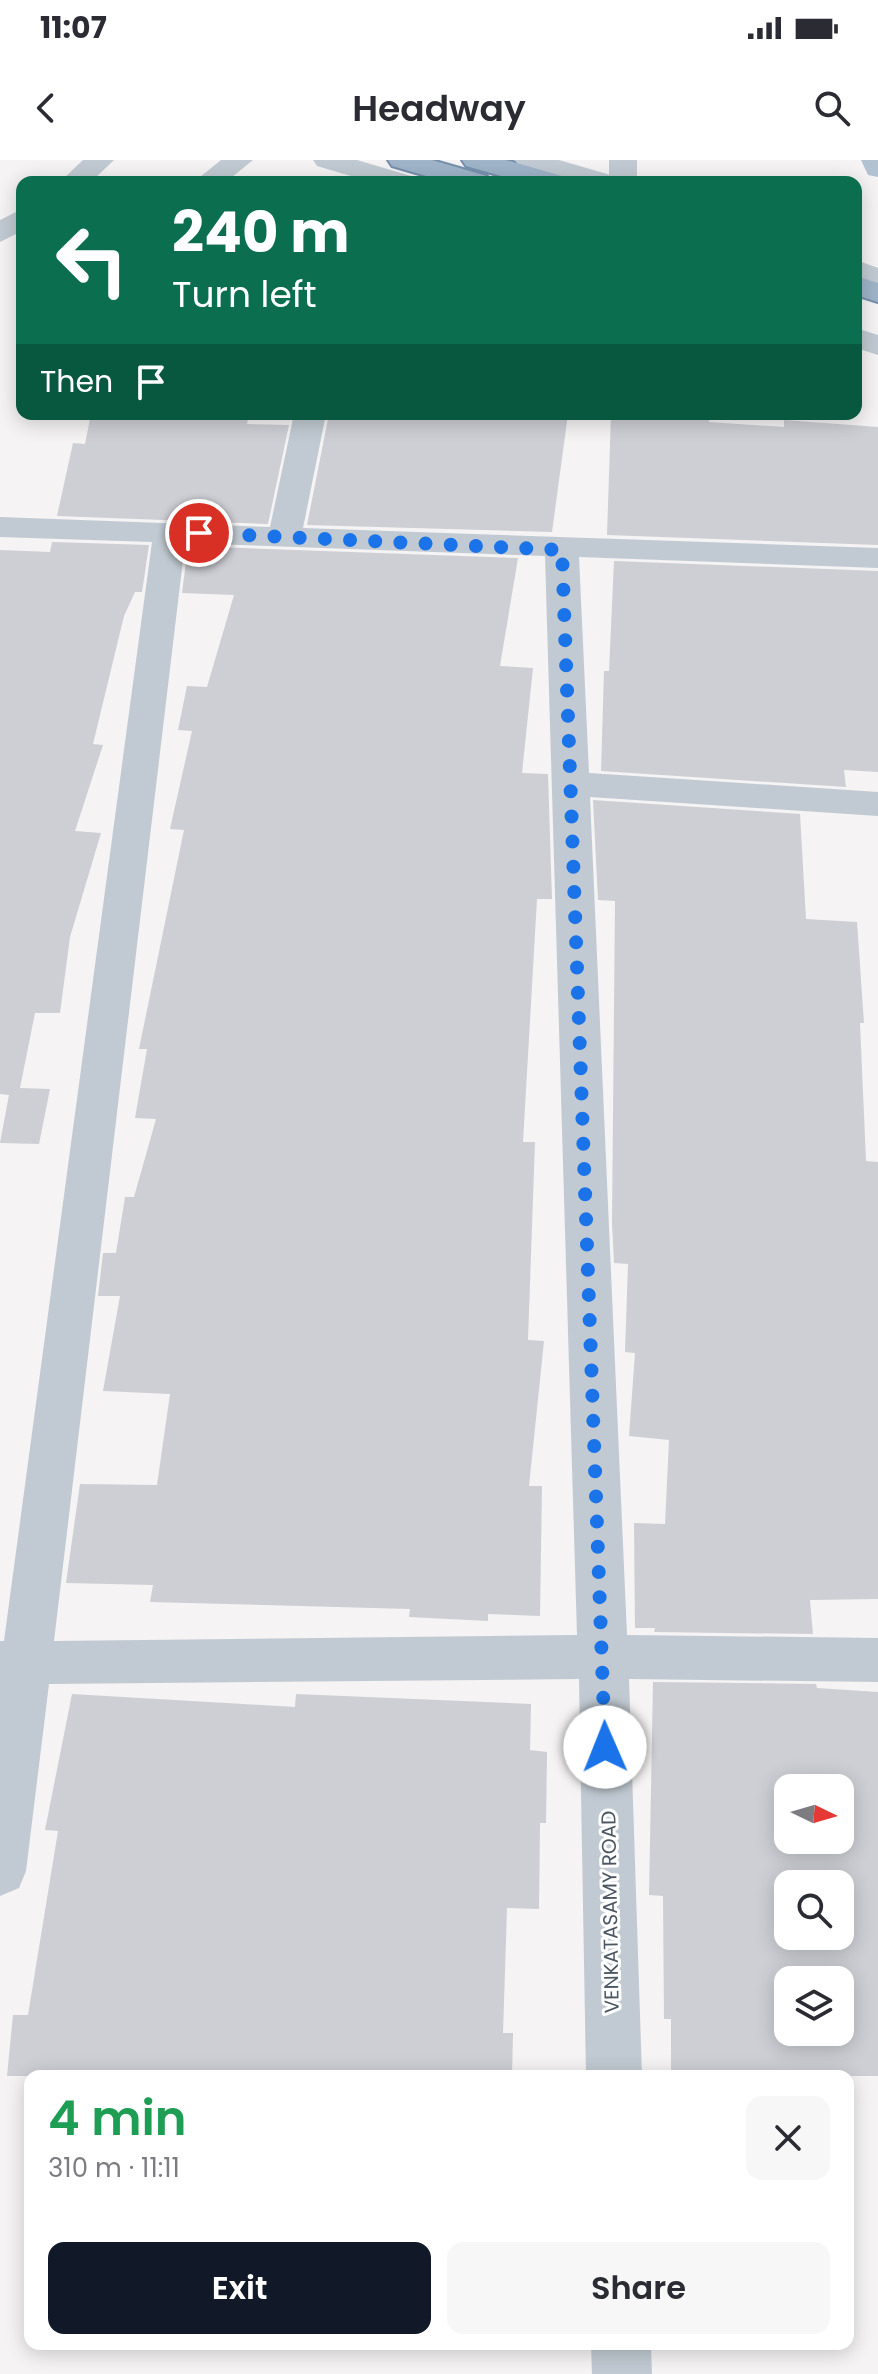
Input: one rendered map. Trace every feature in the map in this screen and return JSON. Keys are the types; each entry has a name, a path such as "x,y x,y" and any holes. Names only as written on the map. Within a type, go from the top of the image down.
{"highway":[{"path":"402,160 457,176"},
{"path":"476,160 531,176"}],"main road":[{"path":"875,160 878,169"}],"street":[{"path":"81,176 100,160"},
{"path":"216,176 239,160"},
{"path":"327,160 381,176"},
{"path":"529,160 584,176"},
{"path":"284,537 309,420"},
{"path":"0,527 170,531 562,550 878,558"},
{"path":"0,1871 13,1663 170,531"},
{"name":"VENKATASAMY ROAD","path":"562,550 603,1657 614,2070"},
{"path":"570,784 878,804"},
{"path":"13,1663 603,1657 878,1660"},
{"path":"621,2350 622,2374"}],"building":[{"path":"90,420 248,420 247,424 289,425 268,524 57,516 73,443 85,444"},
{"path":"328,420 567,420 552,532 307,525"},
{"path":"611,420 709,420 784,427 784,420 878,427 878,545 607,535"},
{"path":"52,542 149,545 142,592 135,592 124,616 93,744 103,745 75,831 101,833 70,937 60,1013 35,1013 20,1088 50,1089 39,1144 0,1143 9,1095 0,1094 0,550 50,552"},
{"path":"188,546 518,558 500,666 533,668 522,773 548,774 552,899 537,899 523,1142 535,1142 528,1340 544,1341 529,1486 542,1486 540,1616 488,1614 488,1621 409,1617 410,1609 150,1602 153,1585 66,1583 80,1484 157,1485 170,1394 103,1391 120,1296 98,1296 103,1253 116,1253 125,1197 134,1197 156,1119 135,1118 147,1049 139,1049 184,830 170,829 192,731 178,730 187,686 207,687 234,595 182,593"},
{"path":"614,561 878,571 878,772 844,770 846,787 601,771 604,671 609,671"},
{"path":"593,800 800,814 806,919 857,922 864,1023 860,1023 866,1161 878,1162 878,1599 810,1600 813,1634 654,1632 655,1628 635,1628 634,1523 665,1524 669,1440 629,1436 635,1353 625,1352 628,1264 614,1263 612,1223 615,901 598,900"},
{"path":"653,1682 816,1684 817,1688 878,1692 878,2076 854,2076 854,2070 671,2070 671,2019 664,2019 663,1896 649,1895"},
{"path":"72,1694 295,1707 296,1694 531,1704 530,1750 547,1752 546,1823 540,1823 539,1909 507,1908 503,2033 513,2033 512,2070 24,2070 24,2076 7,2076 13,2015 28,2015 58,1831 45,1830"}],"route":[{"path":"199,533 562,550 605,1747"}]}
